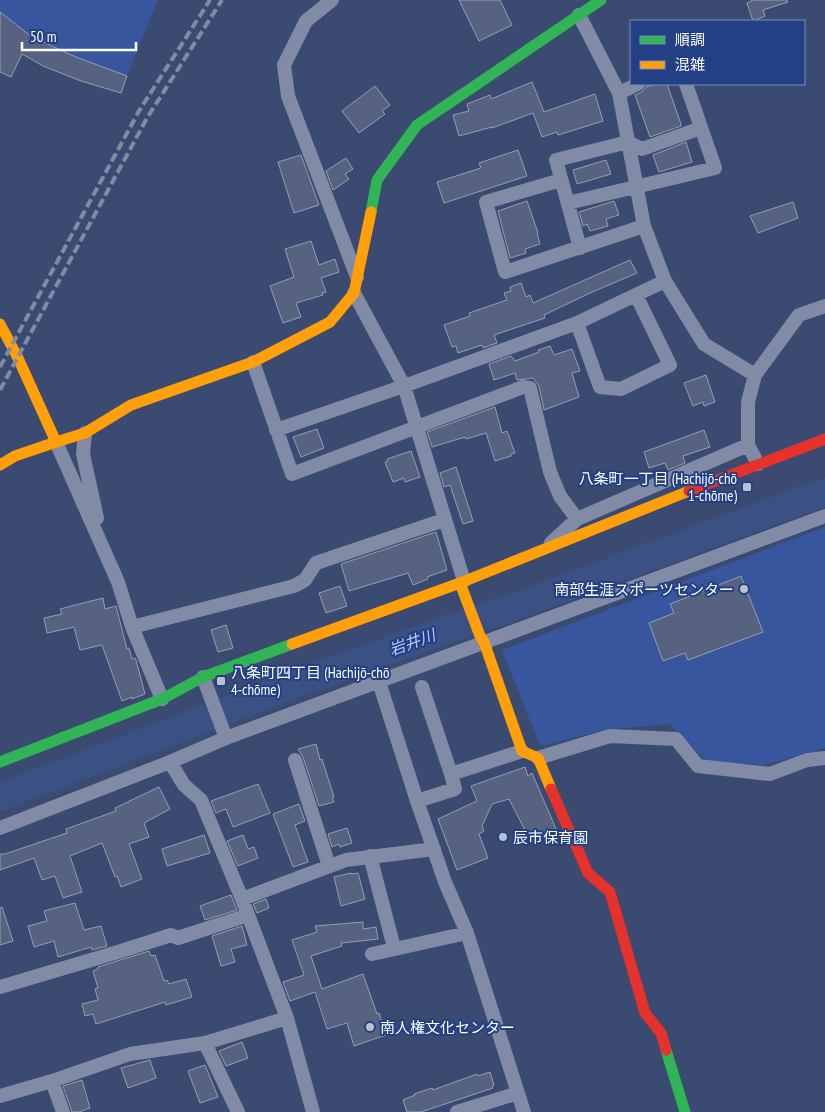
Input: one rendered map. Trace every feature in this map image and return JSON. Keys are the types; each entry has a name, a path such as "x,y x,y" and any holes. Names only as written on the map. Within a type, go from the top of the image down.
{"street":[{"path":"332,0 306,21 284,65 288,96 357,277"},
{"path":"0,465 15,456 84,433 131,406 253,362 330,322 354,293 378,180 417,125 601,0"},
{"path":"579,15 619,93 644,226 665,281 704,344 755,375"},
{"path":"619,93 636,85"},
{"path":"568,203 715,168 686,85"},
{"path":"580,248 556,160 628,142 642,149 701,128"},
{"path":"561,180 486,202 505,272 644,226"},
{"path":"276,430 577,323 665,281"},
{"path":"354,293 404,386 462,585 522,750 538,758 588,873 610,892 645,1013 661,1034 685,1112"},
{"path":"577,323 600,387 621,389 670,365 636,295"},
{"path":"758,464 748,445 748,402 755,375 799,315 825,306"},
{"path":"0,324 18,358 102,543 118,582 132,627 162,700"},
{"path":"253,362 292,474 523,387 530,388 550,472 560,496 577,519"},
{"path":"84,433 83,454 102,543"},
{"path":"0,762 462,585 543,550 825,439"},
{"path":"543,550 577,519 748,445"},
{"path":"0,828 170,762 225,734 379,682 482,639 825,516"},
{"path":"132,627 294,586 305,580 316,564 444,520"},
{"path":"205,682 225,734"},
{"path":"379,682 445,882 467,933 524,1112"},
{"path":"417,801 455,789 422,687"},
{"path":"538,758 610,736 676,739 698,766 770,774 807,760 825,758"},
{"path":"451,774 522,750"},
{"path":"295,760 329,866"},
{"path":"170,762 184,785 201,800 242,899 287,1018 313,1112"},
{"path":"242,899 346,860 434,849"},
{"path":"370,856 392,940"},
{"path":"0,987 171,935 178,938 248,915"},
{"path":"372,954 467,933"},
{"path":"0,1096 52,1081 130,1054 205,1043 287,1018"},
{"path":"205,1043 238,1112"},
{"path":"52,1081 63,1112"},
{"path":"457,1112 518,1093"}],"shaded area":[{"path":"0,0 158,0 127,76 76,57 32,37 0,12"},
{"name":"南部生涯スポーツセンター","path":"825,527 825,748 764,765 706,761 669,724 604,730 540,746 502,650"}],"building":[{"path":"459,0 500,0 512,25 479,41"},
{"path":"753,0 787,0 788,2 763,10 765,16 755,20 753,20 747,3"},
{"path":"0,12 32,37 76,57 127,76 121,93 81,81 43,66 22,54 11,77 0,72"},
{"path":"532,82 544,112 595,94 603,121 558,135 557,132 542,137 533,113 492,128 459,136 453,115 469,111 467,104 490,95 491,99"},
{"path":"667,85 681,126 650,137 635,95 642,92 646,87"},
{"path":"375,86 390,105 382,111 385,114 359,133 342,111"},
{"path":"686,142 692,162 659,172 653,155"},
{"path":"518,150 527,176 444,203 437,182 481,168 479,163"},
{"path":"301,155 319,205 294,213 278,162"},
{"path":"346,158 353,169 345,174 349,179 333,190 326,171"},
{"path":"606,160 611,174 577,184 573,170"},
{"path":"527,201 540,244 525,249 526,253 510,258 498,211"},
{"path":"614,201 619,215 606,219 608,226 590,231 587,224 583,226 579,212"},
{"path":"793,202 798,218 758,233 750,216"},
{"path":"311,241 319,265 335,259 339,272 321,278 326,292 322,293 323,295 296,303 301,317 283,323 270,286 294,277 285,249"},
{"path":"630,260 637,273 544,315 545,318 494,335 497,343 483,348 482,345 458,353 456,346 452,347 444,325 470,316 469,313 507,300 504,293 511,291 510,287 521,283 526,297 530,295 533,303"},
{"path":"550,346 554,355 572,349 580,371 572,373 579,397 544,410 539,386 533,378 517,380 515,373 494,380 489,364 511,356 515,361"},
{"path":"706,375 715,402 704,406 703,402 693,406 684,383"},
{"path":"495,407 502,433 507,431 515,453 511,454 511,456 495,461 486,433 432,447 427,432"},
{"path":"317,429 324,448 301,457 293,437"},
{"path":"704,430 710,447 683,456 685,463 668,470 665,463 649,468 644,452"},
{"path":"411,451 420,477 405,482 404,478 393,482 385,462 388,461 387,459"},
{"path":"456,467 473,521 463,524 450,485 444,487 440,473"},
{"path":"436,532 447,570 427,577 428,579 413,585 408,573 349,591 341,564"},
{"path":"741,576 763,632 688,660 685,653 663,661 649,623 674,613 670,604"},
{"path":"340,586 347,606 326,613 319,593"},
{"path":"103,598 105,609 116,606 127,649 129,648 132,659 135,658 136,660 145,694 132,699 132,697 122,701 102,645 80,650 74,627 47,633 44,618 62,614 60,609"},
{"path":"226,625 233,648 218,652 211,630"},
{"path":"316,744 334,797 332,797 334,802 319,806 303,757 298,749"},
{"path":"525,767 528,776 532,773 556,829 530,840 509,799 492,804 482,826 484,831 479,834 488,858 457,870 438,819 477,801 471,786"},
{"path":"258,784 270,813 233,827 226,809 216,813 211,801"},
{"path":"159,787 170,809 144,823 149,837 129,844 142,879 121,887 117,876 115,877 102,843 70,856 82,892 63,898 55,876 42,880 34,858 0,870 0,854 67,833 66,829 116,811 115,808"},
{"path":"299,804 305,821 295,825 308,862 293,867 273,814"},
{"path":"347,828 352,843 340,847 339,844 332,847 328,834"},
{"path":"204,835 210,853 167,866 162,849"},
{"path":"243,835 248,849 254,847 258,858 238,866 227,841"},
{"path":"358,873 365,899 341,906 334,877"},
{"path":"231,895 237,910 205,920 200,906"},
{"path":"266,899 269,908 257,913 253,904"},
{"path":"75,903 84,930 101,926 107,946 92,950 91,947 58,957 54,941 34,947 28,926 47,921 44,911"},
{"path":"2,907 13,941 0,945 0,908"},
{"path":"363,922 363,929 376,927 378,939 341,943 342,946 311,956 322,989 363,974 386,1035 354,1046 347,1023 327,1029 315,992 290,1001 283,982 304,975 292,940 317,932 315,926"},
{"path":"242,926 247,945 231,949 235,962 221,966 212,936"},
{"path":"149,951 151,956 155,955 164,981 167,980 169,984 186,979 192,997 166,1005 165,1002 96,1024 93,1014 85,1016 82,1004 98,1000 95,989 98,988 93,971 98,969 98,967"},
{"path":"242,1042 248,1058 226,1066 219,1051"},
{"path":"150,1060 156,1078 128,1088 121,1068"},
{"path":"205,1065 218,1097 200,1103 188,1071"},
{"path":"490,1072 494,1085 492,1086 493,1088 421,1112 407,1112 403,1100 414,1094 432,1088 433,1090 477,1074 478,1076"},
{"path":"82,1080 90,1108 79,1112 72,1112 63,1086"}],"waterway":[{"name":"岩井川","path":"0,797 293,685 503,611 825,492"}],"railway":[{"path":"0,367 139,111 210,0"},
{"path":"0,390 147,118 222,0"}],"traffic: fast":[{"path":"371,212 377,180 417,125 601,0"},
{"path":"0,762 162,699 203,677 292,644"},
{"path":"666,1050 685,1112"}],"traffic: slow":[{"path":"56,442 85,433 131,405 253,362 330,322 354,293 371,212"},
{"path":"0,324 18,358 56,442 15,456 0,465"},
{"path":"292,644 460,583 689,491"},
{"path":"460,583 484,642 522,751 538,758 551,789"}],"traffic: jam":[{"path":"689,491 825,439"},
{"path":"551,789 588,873 610,892 645,1013 661,1033 666,1050"}],"place":[{"name":"八条町一丁目 (Hachijō-chō 1-chōme)","path":"747,487"},
{"name":"南部生涯スポーツセンター","path":"744,589"},
{"name":"八条町四丁目 (Hachijō-chō 4-chōme)","path":"221,681"},
{"name":"辰市保育園","path":"503,837"},
{"name":"南人権文化センター","path":"370,1027"}]}
